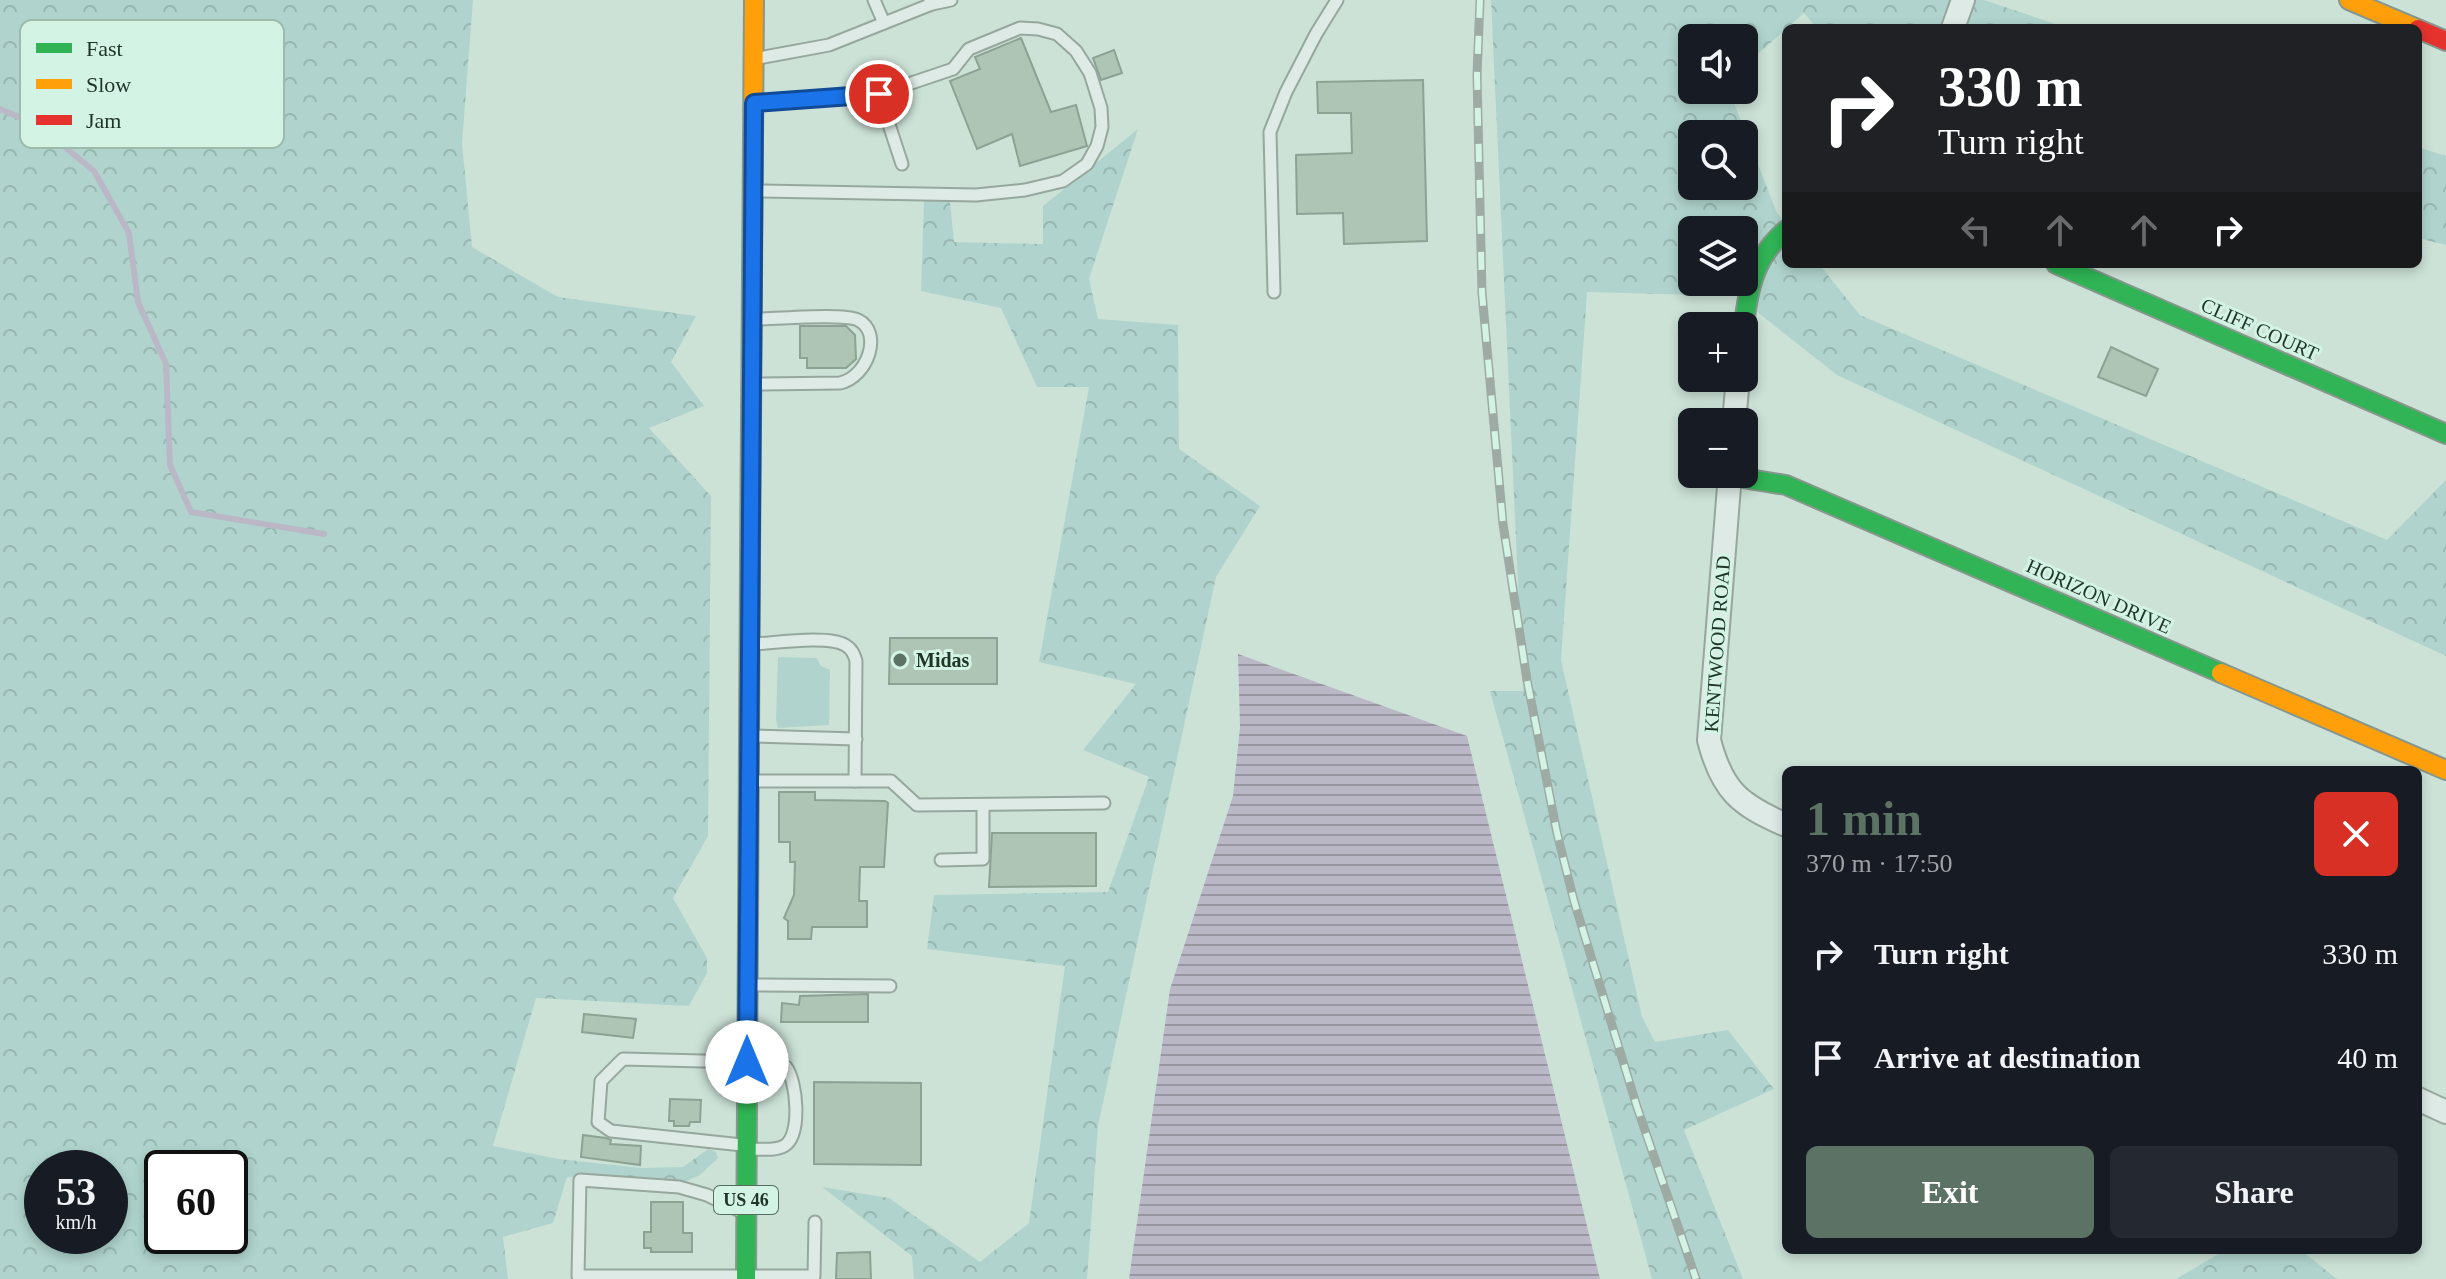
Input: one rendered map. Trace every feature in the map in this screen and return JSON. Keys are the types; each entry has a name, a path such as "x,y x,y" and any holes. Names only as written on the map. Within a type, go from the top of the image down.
{"main road":[{"name":"US 46","path":"746,1278 754,0"},
{"path":"2349,0 2404,24"},
{"path":"2422,31 2446,41"},
{"path":"1746,312 1752,273 1767,245 1782,233"},
{"name":"CLIFF COURT","path":"2065,268 2446,434"},
{"name":"HORIZON DRIVE","path":"1758,480 1786,485 2446,770"}],"street":[{"path":"1954,24 1963,0"},
{"name":"KENTWOOD ROAD","path":"1729,488 1709,740 1715,765 1735,797 1782,823"},
{"path":"2422,1101 2446,1112"}],"lane":[{"path":"874,0 884,23"},
{"path":"754,58 829,45 931,2 951,0"},
{"path":"1274,292 1270,132 1286,92 1337,0"},
{"path":"753,191 976,195 1025,190 1063,181 1087,164 1097,146 1102,127 1101,108 1090,73 1076,51 1057,34 1038,29 1020,28 969,49 953,69 879,94 754,103"},
{"path":"879,94 902,164"},
{"path":"751,319 858,320 867,329 870,350 864,367 851,381 751,384"},
{"path":"750,644 825,642 848,647 856,661 855,781"},
{"path":"749,736 856,739"},
{"path":"749,781 891,781 917,805 1104,803"},
{"path":"941,860 983,859 983,805"},
{"path":"747,985 890,986"},
{"path":"623,1059 747,1064 786,1067 792,1075 795,1083 795,1132 784,1146 746,1147 611,1131 598,1122 601,1081 623,1059"},
{"path":"746,1214 707,1195 679,1187 580,1180 578,1276 814,1278 815,1222"}],"green space":[{"path":"0,0 473,0 462,143 472,247 558,297 696,316 671,362 704,406 649,428 711,496 708,836 673,898 707,958 707,973 689,1006 536,998 493,1146 559,1159 641,1168 683,1167 708,1149 715,1151 718,1158 700,1175 685,1182 567,1177 553,1223 503,1237 508,1279 0,1279"},
{"path":"1491,0 1984,0 2055,24 1814,24 1804,13 1792,24 1782,24 1782,32 1758,54 1758,24 1678,24 1678,104 1734,104 1741,120 1678,120 1678,200 1758,200 1758,164 1782,219 1782,268 1822,268 1860,315 2387,540 2446,480 2446,656 1837,375 1737,296 1758,296 1758,216 1678,216 1678,294 1587,292 1561,660 1642,1017 1655,1042 1728,1030 1774,1089 1684,1130 1743,1279 1652,1279 1490,691 1523,691"},
{"path":"1138,129 1089,279 1098,319 1178,325 1179,449 1260,506 1216,577 1098,1126 1087,1279 914,1279 912,1256 822,1187 889,1198 980,1262 1029,1223 1065,966 927,949 934,895 1108,892 1149,777 1083,750 1136,684 1039,662 1089,387 1037,387 1001,308 921,291 924,201 950,202 954,242 1043,244 1043,206"},
{"path":"2422,148 2446,156 2446,245 2422,239"},
{"path":"778,657 817,658 821,666 830,670 829,725 778,728"},
{"path":"2218,1254 2306,1254 2337,1279 2176,1279"}],"shaded area":[{"path":"1238,654 1467,736 1600,1279 1129,1279 1170,989 1233,796 1240,727"}],"building":[{"path":"1021,38 1051,112 1076,105 1087,146 1020,166 1012,134 977,149 950,81 980,69 975,57"},
{"path":"1114,50 1122,73 1101,80 1093,58"},
{"path":"1423,80 1427,241 1344,244 1343,213 1297,214 1296,155 1352,153 1351,113 1318,113 1317,82"},
{"path":"800,326 846,326 855,335 856,359 846,368 807,368 807,358 800,358"},
{"path":"2111,347 2158,369 2146,396 2098,377"},
{"path":"890,638 997,638 997,684 889,684"},
{"path":"779,792 815,792 815,800 888,803 884,867 860,867 859,901 867,901 867,927 812,927 811,939 788,939 788,921 784,918 794,895 795,862 790,862 790,842 779,842"},
{"path":"992,833 1096,833 1096,886 989,887"},
{"path":"868,994 868,1022 781,1022 782,1003 799,1005 800,996"},
{"path":"584,1014 636,1019 633,1038 582,1032"},
{"path":"814,1082 921,1083 921,1165 814,1164"},
{"path":"670,1099 701,1100 700,1122 674,1126 674,1121 669,1121"},
{"path":"583,1135 606,1138 611,1140 610,1144 641,1146 640,1165 581,1157"},
{"path":"651,1202 683,1202 683,1233 692,1233 692,1252 651,1252 651,1248 644,1248 644,1232 651,1232"},
{"path":"870,1252 871,1279 836,1279 837,1253"}],"waterway":[{"path":"0,109 20,117"},
{"path":"66,148 94,171 129,233 138,302 166,364 170,465 191,512 324,534"}],"railway":[{"path":"1480,0 1477,75 1482,293 1503,524 1527,680 1557,833 1574,901 1637,1107 1696,1279"}],"traffic: fast":[{"path":"1746,312 1760,262 1782,234"},
{"path":"2065,268 2446,434"},
{"path":"1758,480 1786,485 2221,673"},
{"path":"746,1279 750,563"}],"traffic: slow":[{"path":"750,563 754,0"},
{"path":"2349,0 2406,24"},
{"path":"2221,673 2446,770"}],"traffic: jam":[{"path":"2422,31 2446,41"}],"place":[{"name":"Midas","path":"900,660"}],"route":[{"path":"747,1062 754,103 879,94"}]}
